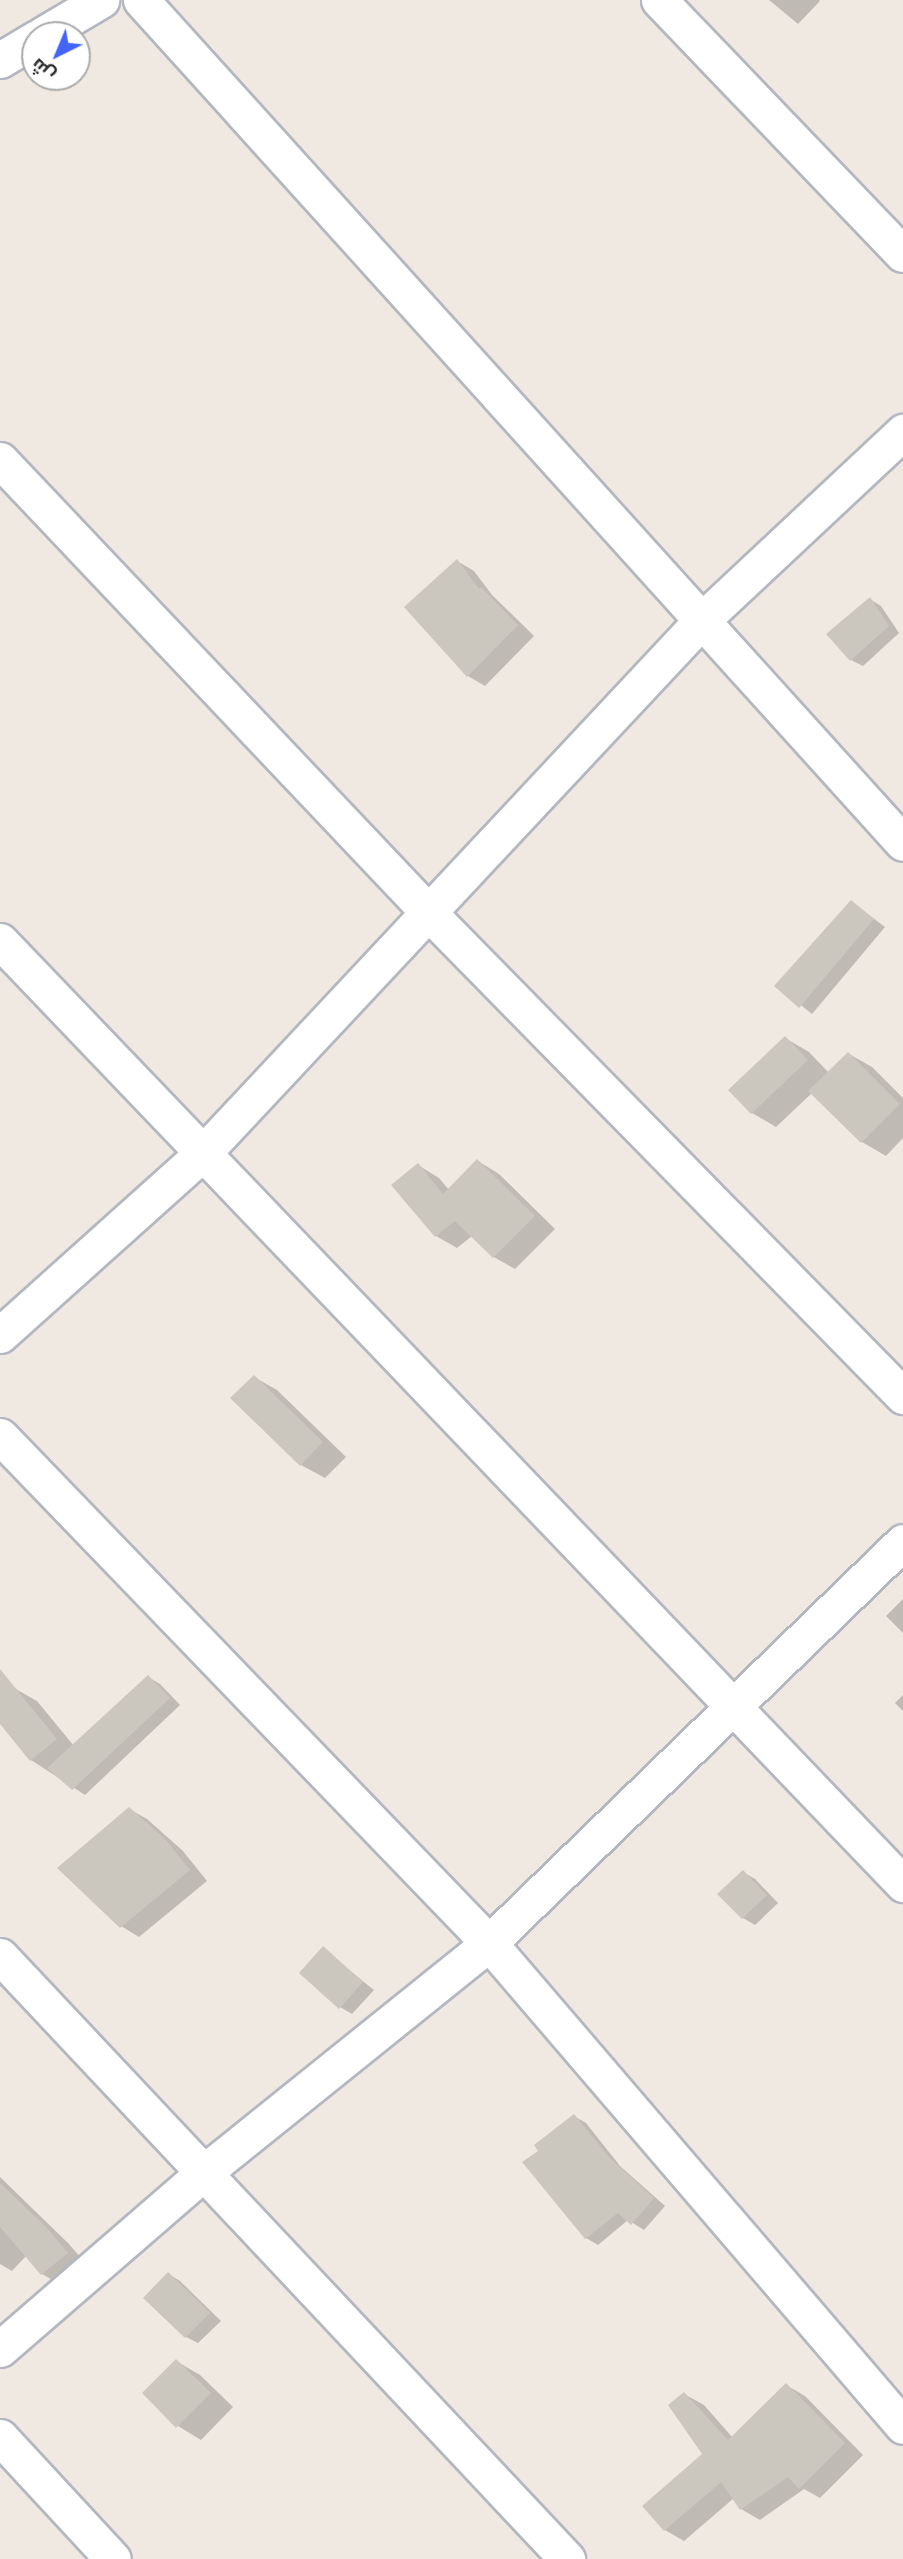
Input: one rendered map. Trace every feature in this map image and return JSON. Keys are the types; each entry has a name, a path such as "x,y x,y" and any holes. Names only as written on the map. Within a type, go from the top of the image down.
{"street":[{"path":"66,21 101,0"},
{"path":"141,0 903,843"},
{"path":"659,0 903,254"},
{"path":"0,60 21,47"},
{"path":"0,1335 204,1152 701,621 903,432"},
{"path":"0,460 429,913 903,1396"},
{"path":"0,941 903,1884"},
{"path":"0,1436 489,1943 903,2426"},
{"path":"0,2349 202,2174 489,1943 903,1542"},
{"path":"0,1956 566,2559"},
{"path":"0,2437 113,2559"}],"building":[{"path":"457,559 479,589 481,587 518,625 467,677 404,607"},
{"path":"870,597 889,626 850,661 826,634"},
{"path":"851,900 874,919 799,1008 774,986"},
{"path":"785,1036 808,1060 751,1114 728,1090"},
{"path":"848,1052 900,1104 861,1143 808,1091"},
{"path":"477,1159 535,1216 493,1258 455,1221 435,1237 391,1185 418,1163 443,1194"},
{"path":"254,1375 323,1442 300,1466 230,1398"},
{"path":"0,1669 57,1739 30,1761 0,1724"},
{"path":"148,1675 170,1698 72,1790 47,1768"},
{"path":"129,1807 165,1839 190,1870 120,1928 57,1868"},
{"path":"743,1870 767,1895 742,1919 717,1894"},
{"path":"323,1946 363,1982 339,2009 299,1973"},
{"path":"574,2114 609,2157 654,2198 631,2225 618,2213 585,2239 522,2162 538,2151 534,2145"},
{"path":"0,2183 48,2229 68,2253 41,2275 0,2227"},
{"path":"168,2272 210,2313 185,2338 143,2298"},
{"path":"176,2359 211,2393 176,2428 142,2393"},
{"path":"786,2383 845,2443 799,2489 788,2477 740,2510 721,2482 664,2531 642,2506 702,2454 668,2405 684,2392 728,2440"}]}
